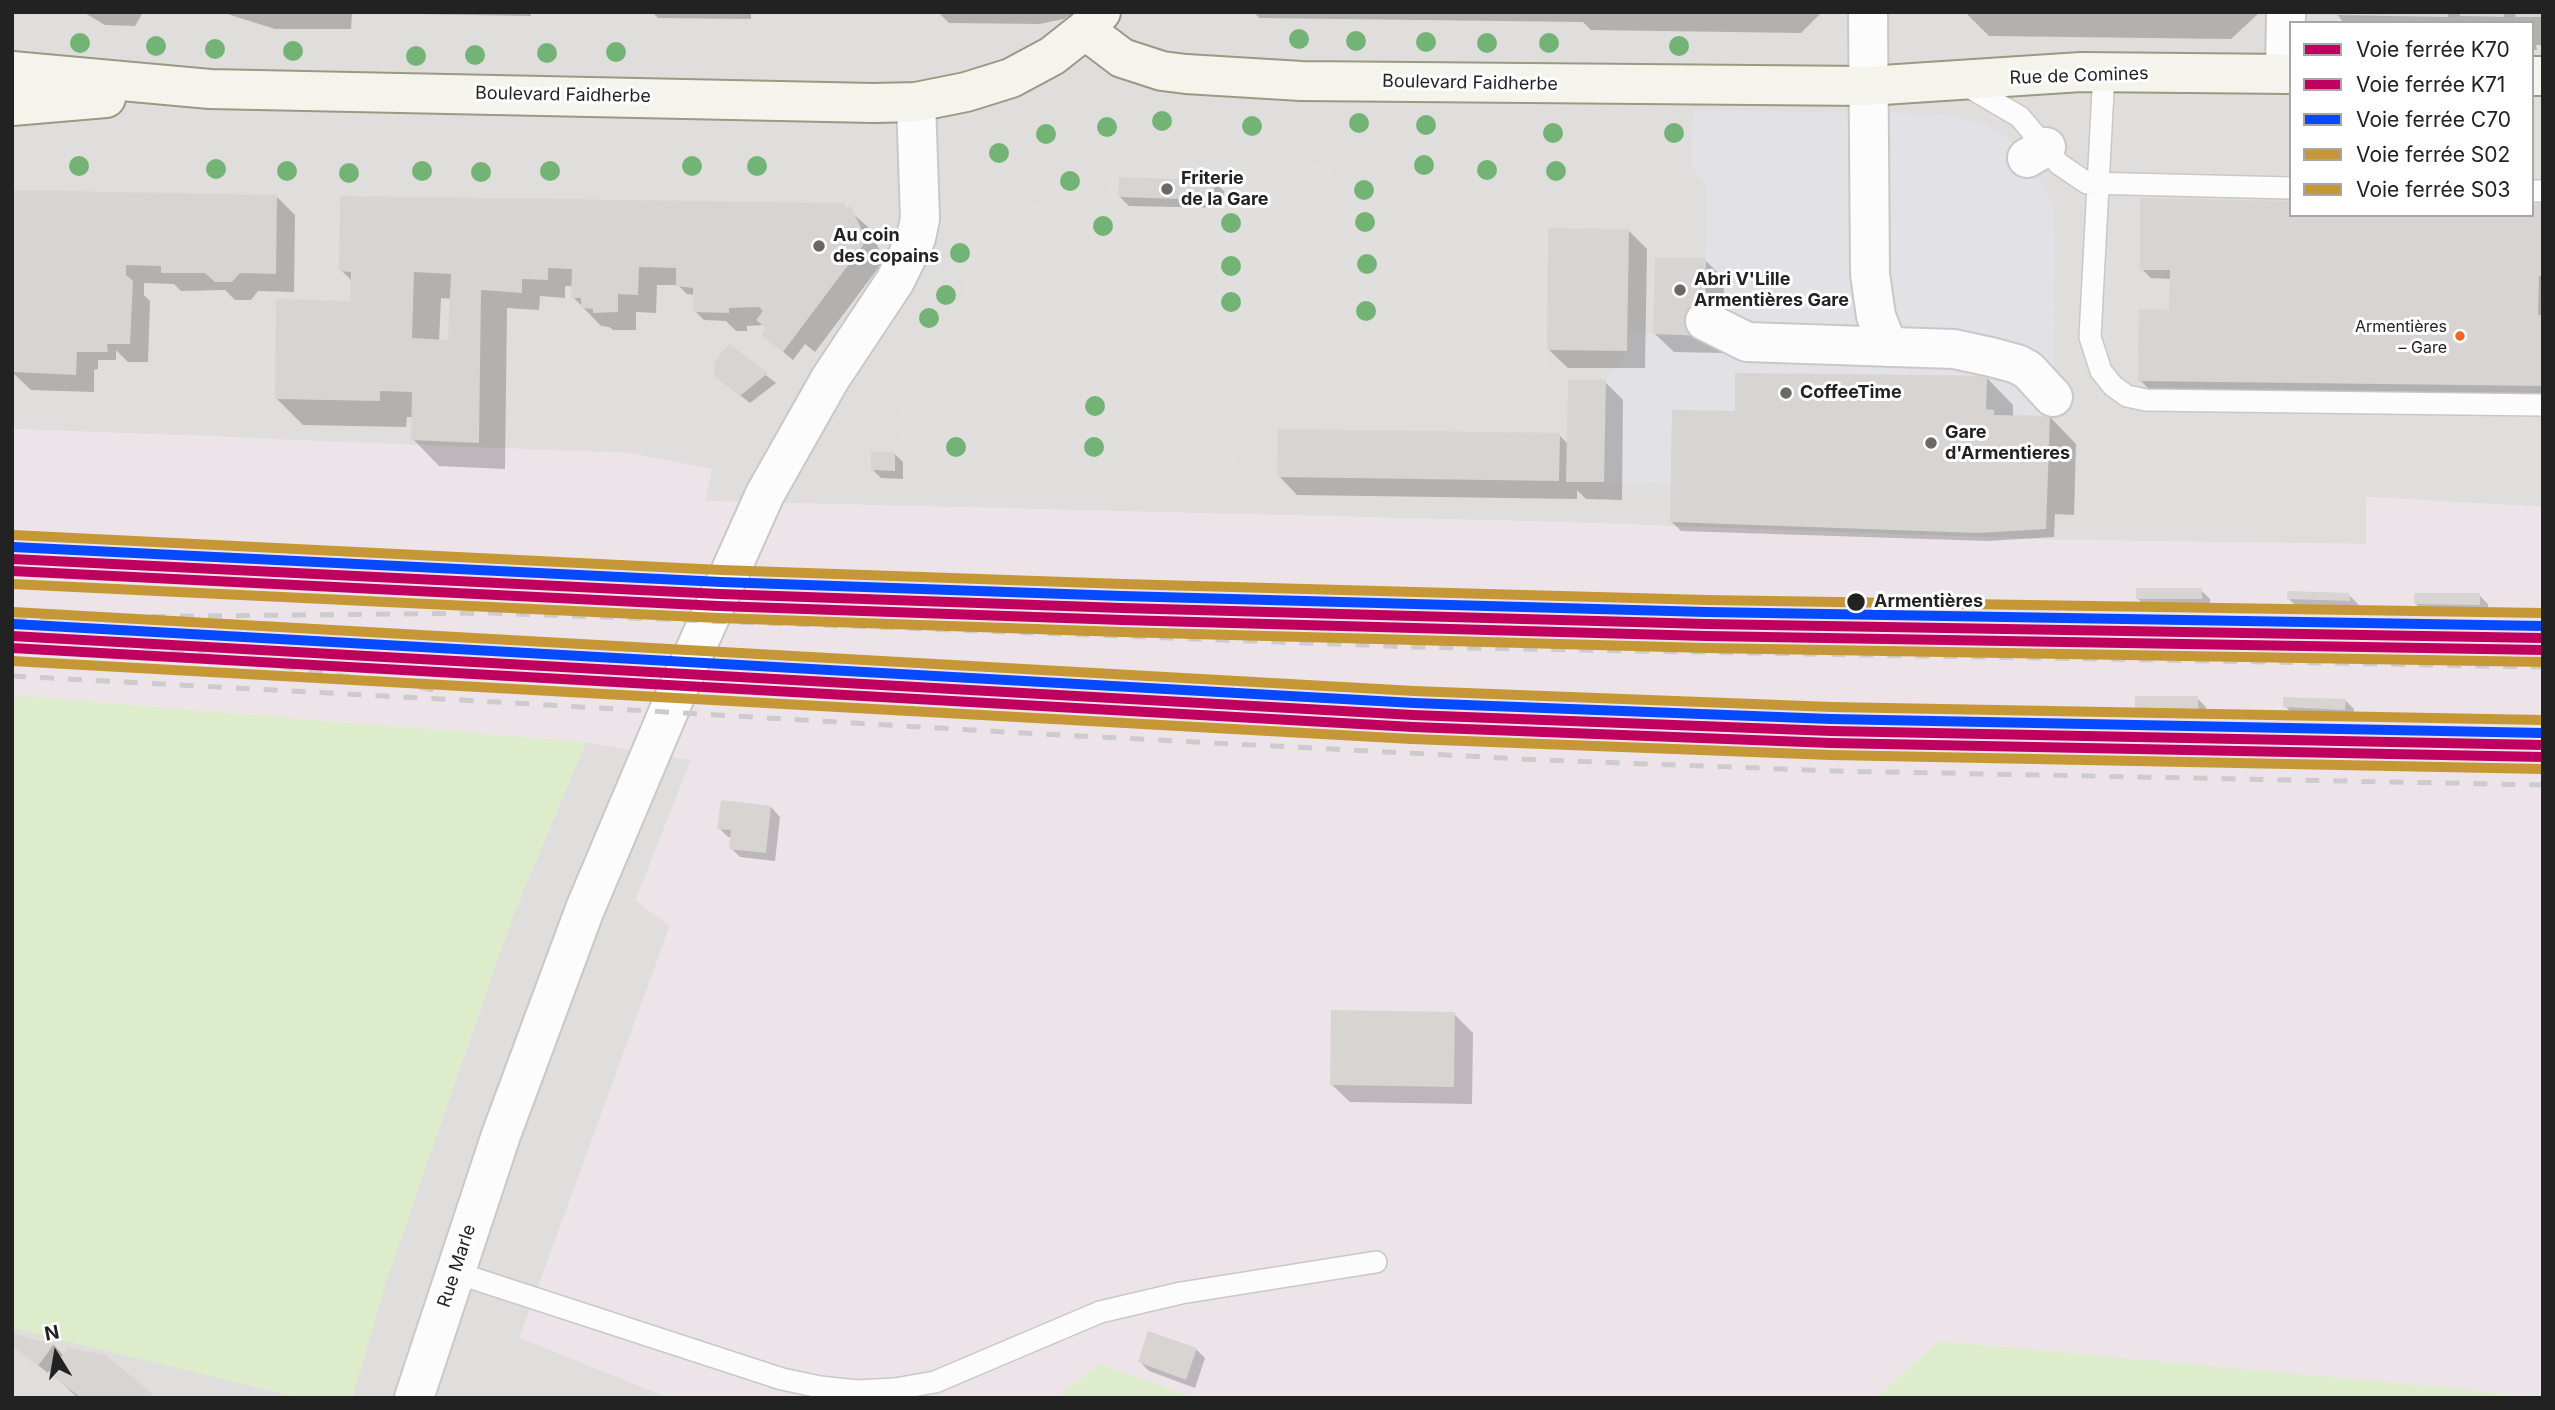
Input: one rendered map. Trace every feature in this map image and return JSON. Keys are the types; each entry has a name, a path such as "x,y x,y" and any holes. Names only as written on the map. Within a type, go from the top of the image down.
{"main road":[{"name":"Boulevard Faidherbe","path":"12,71 210,89 916,102 966,92 1011,78 1052,57 1093,21 1128,61 1186,75 1301,81 1867,86"},
{"name":"Rue de Comines","path":"1867,86 2104,72 2288,74"},
{"name":"Boulevard Faidherbe","path":"12,106 210,89"}],"street":[{"path":"1868,12 1870,274 1876,316 1888,347"},
{"path":"2286,12 2288,74"},
{"name":"Rue Marle","path":"414,1398 501,1135 585,909 684,675 765,494 801,427 895,281 913,247 919,219 916,102"},
{"path":"1705,321 1747,342 1954,349 2017,364 2028,370 2053,397"}],"lane":[{"path":"2104,72 2090,337 2101,371 2113,386 2127,396 2146,400 2543,405"},
{"path":"1959,82 2020,117 2037,153 2087,183 2289,188"},
{"path":"454,1272 782,1379 857,1391 895,1390 935,1382 1100,1312 1181,1293 1376,1262"}],"shaded area":[{"path":"12,12 2543,12 2543,507 2366,497 2366,544 2058,540 1558,522 704,501 712,469 254,438 12,429"},
{"path":"1693,110 1943,114 1984,124 1999,131 2013,143 2039,177 2053,210 2053,397 2050,416 1994,415 1994,410 1986,409 1987,376 1735,373 1735,411 1672,410 1671,483 1604,482 1606,380 1627,351 1628,331 1705,335 1707,188 1692,167"},
{"path":"1113,161 1303,161 1329,163 1332,183 1553,185 1548,228 1547,350 1543,403 1241,402 1233,473 895,471 895,452 905,394 936,357 962,335 972,208 1104,196"},
{"path":"12,429 630,453 712,469 705,501 1558,522 2058,540 2366,544 2366,497 2543,507 2543,1398 1940,1341 1875,1398 1196,1398 1099,1364 1056,1398 669,1398 520,1338 670,926 636,901 691,760 586,742 12,695"},
{"path":"586,742 691,760 636,900 670,926 520,1337 669,1398 352,1398 385,1284 513,915"},
{"path":"12,1328 19,1329 301,1398 12,1398"}],"green space":[{"path":"12,695 586,742 513,915 385,1284 352,1398 301,1398 12,1328"},
{"path":"1940,1341 2472,1390 2524,1398 1875,1398"},
{"path":"1099,1364 1196,1398 1056,1398"}],"building":[{"path":"2335,12 2448,12 2448,17 2335,15"},
{"path":"2459,12 2504,12 2504,17 2460,16"},
{"path":"2516,12 2543,12 2543,17 2515,17"},
{"name":"Friterie de la Gare","path":"1119,177 1215,180 1214,200 1118,197"},
{"path":"12,190 277,195 276,274 240,273 232,282 215,282 205,273 161,273 161,266 126,265 126,275 133,281 130,344 107,344 108,352 77,352 76,375 12,372"},
{"path":"340,196 844,203 846,208 850,206 865,236 861,238 864,244 783,352 761,335 766,328 756,320 763,311 759,307 729,308 729,313 693,312 693,288 676,286 676,268 639,267 638,295 618,294 618,312 593,313 593,309 581,308 581,298 571,298 572,269 548,268 548,280 522,279 522,293 481,290 479,443 411,440 412,392 380,391 380,401 275,399 276,299 350,301 351,272 339,271","holes":["414,272 451,274 448,340 412,338"]},
{"path":"2140,198 2289,201 2289,217 2534,217 2534,204 2543,204 2543,276 2539,276 2538,315 2543,315 2543,386 2138,381 2139,309 2169,310 2170,270 2140,270"},
{"path":"1548,228 1629,229 1627,351 1547,350"},
{"name":"Abri V'Lille Armentières Gare","path":"1655,258 1706,258 1705,336 1653,334"},
{"path":"729,344 768,373 740,396 714,376 715,361"},
{"path":"1735,373 1987,376 1986,409 1994,410 1994,415 2050,416 2046,529 1978,533 1670,522 1672,410 1735,411"},
{"path":"1568,380 1606,380 1604,482 1566,482"},
{"path":"1278,429 1560,433 1559,481 1277,477"},
{"path":"871,452 895,452 895,471 871,470"},
{"path":"2136,588 2202,588 2202,599 2136,599"},
{"path":"2287,591 2349,593 2350,601 2287,599"},
{"path":"2414,593 2480,593 2480,605 2414,604"},
{"path":"2135,696 2198,696 2198,709 2135,709"},
{"path":"2283,697 2346,699 2345,710 2283,707"},
{"path":"721,800 771,806 766,853 729,849 731,830 717,829"},
{"path":"1331,1010 1455,1012 1454,1087 1330,1085"},
{"path":"1148,1331 1197,1348 1186,1380 1138,1362"},
{"path":"12,1334 54,1344 38,1366 12,1346"},
{"path":"68,1348 106,1355 157,1398 81,1398 49,1373"}],"railway":[{"path":"12,618 491,613 1414,647 2543,667"},
{"path":"31,637 167,649 435,690"},
{"path":"12,676 1542,760 1837,771 2543,785"}],"rail line":[{"name":"S03","path":"13,535 721,570 1123,584 1707,600 2543,613"},
{"name":"C70","path":"13,547 721,582 1122,596 1706,612 2543,626"},
{"name":"K70","path":"12,559 720,594 1122,608 1706,624 2543,638"},
{"name":"K71","path":"12,571 719,606 1122,620 1706,636 2543,650"},
{"name":"S02","path":"12,584 719,618 1121,632 1706,648 2543,662"},
{"name":"S03","path":"13,612 1414,691 1832,707 2543,720"},
{"name":"C70","path":"13,624 1414,703 1831,719 2543,733"},
{"name":"K70","path":"12,636 1413,715 1831,731 2543,745"},
{"name":"K71","path":"12,648 1413,727 1831,743 2543,757"},
{"name":"S02","path":"12,661 1412,739 1831,755 2543,769"}],"place":[{"name":"Friterie de la Gare","path":"1167,189"},
{"name":"Au coin des copains","path":"819,246"},
{"name":"Abri V'Lille Armentières Gare","path":"1680,290"},
{"name":"Armentières – Gare","path":"2460,336"},
{"name":"CoffeeTime","path":"1786,393"},
{"name":"Gare d'Armentieres","path":"1931,443"},
{"name":"Armentières","path":"1856,602"}]}
